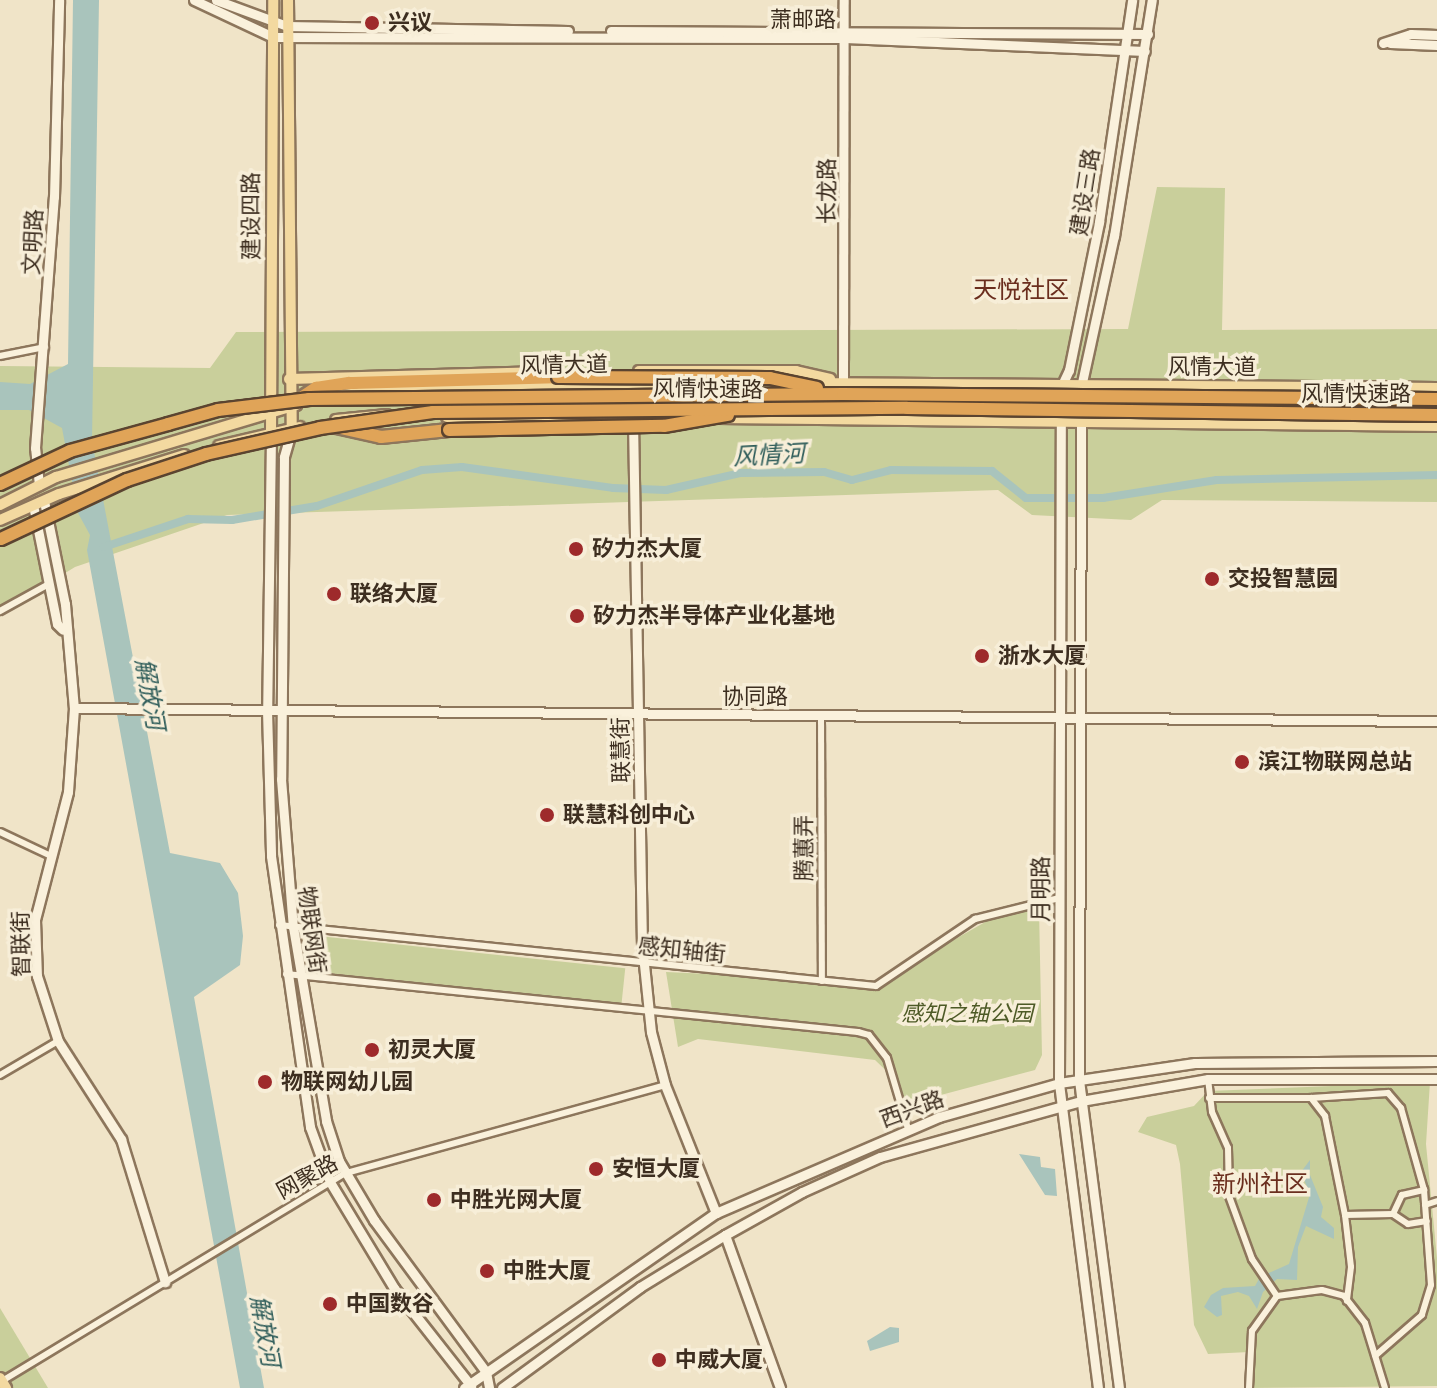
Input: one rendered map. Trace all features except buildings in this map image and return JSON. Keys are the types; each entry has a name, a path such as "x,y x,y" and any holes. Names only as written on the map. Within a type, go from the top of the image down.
{"highway":[{"path":"289,405 316,388 349,383 558,377 770,378 843,388"},
{"name":"风情快速路","path":"0,484 70,451 218,410 295,400 843,388 1437,399"},
{"name":"风情快速路","path":"0,539 127,480 220,450 320,428 483,408 1437,415"},
{"path":"321,424 381,437 449,430 664,426 757,410"}],"main road":[{"name":"建设四路","path":"271,432 273,0"},
{"name":"建设四路","path":"288,0 289,405 292,428"},
{"path":"289,379 396,373 796,371 843,388"},
{"name":"风情大道","path":"0,505 56,477 270,416 289,405 352,391 399,388 1437,388"},
{"path":"0,520 59,494 111,477 271,432 366,414 1437,426"}],"street":[{"name":"文明路","path":"39,485 38,427 45,347 59,0"},
{"path":"194,0 273,37 287,30"},
{"name":"萧邮路","path":"216,0 287,30 462,36 845,34 1145,51"},
{"name":"长龙路","path":"843,388 844,0"},
{"name":"建设三路","path":"1061,387 1099,222 1132,0"},
{"name":"建设三路","path":"1081,387 1114,236 1152,0"},
{"name":"萧邮路","path":"287,30 1148,34"},
{"path":"1437,35 1411,34 1383,43 1437,45"},
{"path":"0,356 45,347"},
{"name":"月明路","path":"1061,387 1059,1083 1098,1388"},
{"name":"月明路","path":"1081,387 1079,1081 1119,1388"},
{"name":"联慧街","path":"633,418 644,964 649,1011 665,1085 716,1213"},
{"name":"物联网街","path":"292,428 284,457 280,710 293,927 326,1121 346,1173 374,1220 486,1372 489,1388"},
{"name":"物联网街","path":"271,432 267,710 279,925 310,1127 330,1182 394,1288 469,1387"},
{"name":"智联街","path":"39,503 49,584 57,624 63,630"},
{"name":"智联街","path":"39,503 65,604 63,630 74,708 68,792 39,898 35,958 43,1002 58,1041 121,1139 165,1282"},
{"path":"0,611 49,584"},
{"name":"协同路","path":"74,708 1437,721"},
{"name":"腾蕙弄","path":"821,715 822,981"},
{"path":"0,832 51,856"},
{"name":"感知轴街","path":"279,925 876,986 975,919 1059,898"},
{"path":"286,974 869,1035 887,1058 908,1129"},
{"path":"0,1075 58,1041"},
{"name":"西兴路","path":"469,1387 486,1372 716,1213 908,1129 1059,1083 1195,1063 1437,1061"},
{"path":"1208,1079 1209,1098 1228,1148 1229,1196 1259,1274 1277,1296 1322,1290 1347,1301 1365,1323 1385,1388"},
{"name":"西兴路","path":"502,1388 640,1287 725,1235 802,1192 880,1157 1081,1101 1208,1079 1437,1079"},
{"name":"网聚路","path":"3,1382 346,1173 665,1085"},
{"path":"1209,1098 1311,1098 1388,1093 1401,1108 1424,1190 1431,1285 1422,1315 1375,1356"},
{"path":"1311,1098 1325,1116 1345,1215 1351,1267 1347,1301"},
{"path":"1393,1214 1402,1195 1424,1190"},
{"path":"1425,1205 1437,1201"},
{"path":"1345,1215 1393,1214 1408,1224 1427,1221"},
{"path":"725,1235 780,1388"},
{"path":"1249,1388 1252,1331 1277,1296"}],"green space":[{"path":"1157,187 1225,188 1222,330 1437,329 1437,502 1162,500 1131,520 1032,515 998,490 227,515 75,567 0,613 0,366 210,368 236,332 1128,329"},
{"name":"感知之轴公园","path":"1039,909 1042,1055 1035,1070 907,1104 898,1082 875,1060 698,1039 678,1047 666,972 880,982 1001,913"},
{"path":"309,935 625,968 621,1004 305,971"},
{"path":"1430,1082 1426,1144 1437,1258 1437,1386 1249,1388 1249,1352 1208,1354 1194,1325 1176,1145 1138,1132 1147,1117 1194,1106 1208,1091"},
{"path":"0,1308 48,1388 0,1388"}],"water":[{"path":"73,0 99,0 92,441 170,853 220,863 238,893 243,936 240,965 194,997 264,1388 240,1388 87,550 90,535 78,513 62,428 29,410 0,410 0,382 30,384 68,364"},
{"path":"1019,1154 1040,1157 1041,1167 1055,1169 1057,1196 1045,1195"},
{"path":"1310,1160 1310,1175 1323,1207 1321,1217 1334,1228 1334,1239 1306,1226 1298,1247 1297,1280 1277,1279 1263,1292 1257,1309 1249,1296 1238,1292 1221,1296 1222,1315 1217,1317 1204,1307 1211,1295 1223,1288 1255,1286 1260,1277 1289,1264 1310,1194 1301,1172"},
{"path":"890,1327 899,1328 899,1342 870,1351 867,1341"}],"waterway":[{"name":"风情河","path":"104,547 188,519 232,520 317,506 422,470 462,467 613,488 666,490 741,473 824,472 852,480 891,470 992,471 1026,498 1103,498 1217,480 1437,475"}],"place":[{"name":"兴议","path":"372,23"},
{"name":"矽力杰大厦","path":"576,549"},
{"name":"交投智慧园","path":"1212,579"},
{"name":"联络大厦","path":"334,594"},
{"name":"矽力杰半导体产业化基地","path":"577,616"},
{"name":"浙水大厦","path":"982,656"},
{"name":"滨江物联网总站","path":"1242,762"},
{"name":"联慧科创中心","path":"547,815"},
{"name":"初灵大厦","path":"372,1050"},
{"name":"物联网幼儿园","path":"265,1082"},
{"name":"安恒大厦","path":"596,1169"},
{"name":"中胜光网大厦","path":"434,1200"},
{"name":"中胜大厦","path":"487,1271"},
{"name":"中国数谷","path":"330,1304"},
{"name":"中威大厦","path":"659,1360"}],"district":[{"name":"天悦社区","path":"1021,290"},
{"name":"新州社区","path":"1260,1184"}],"water label":[{"name":"解放河","path":"150,694"},
{"name":"解放河","path":"265,1331"}]}
